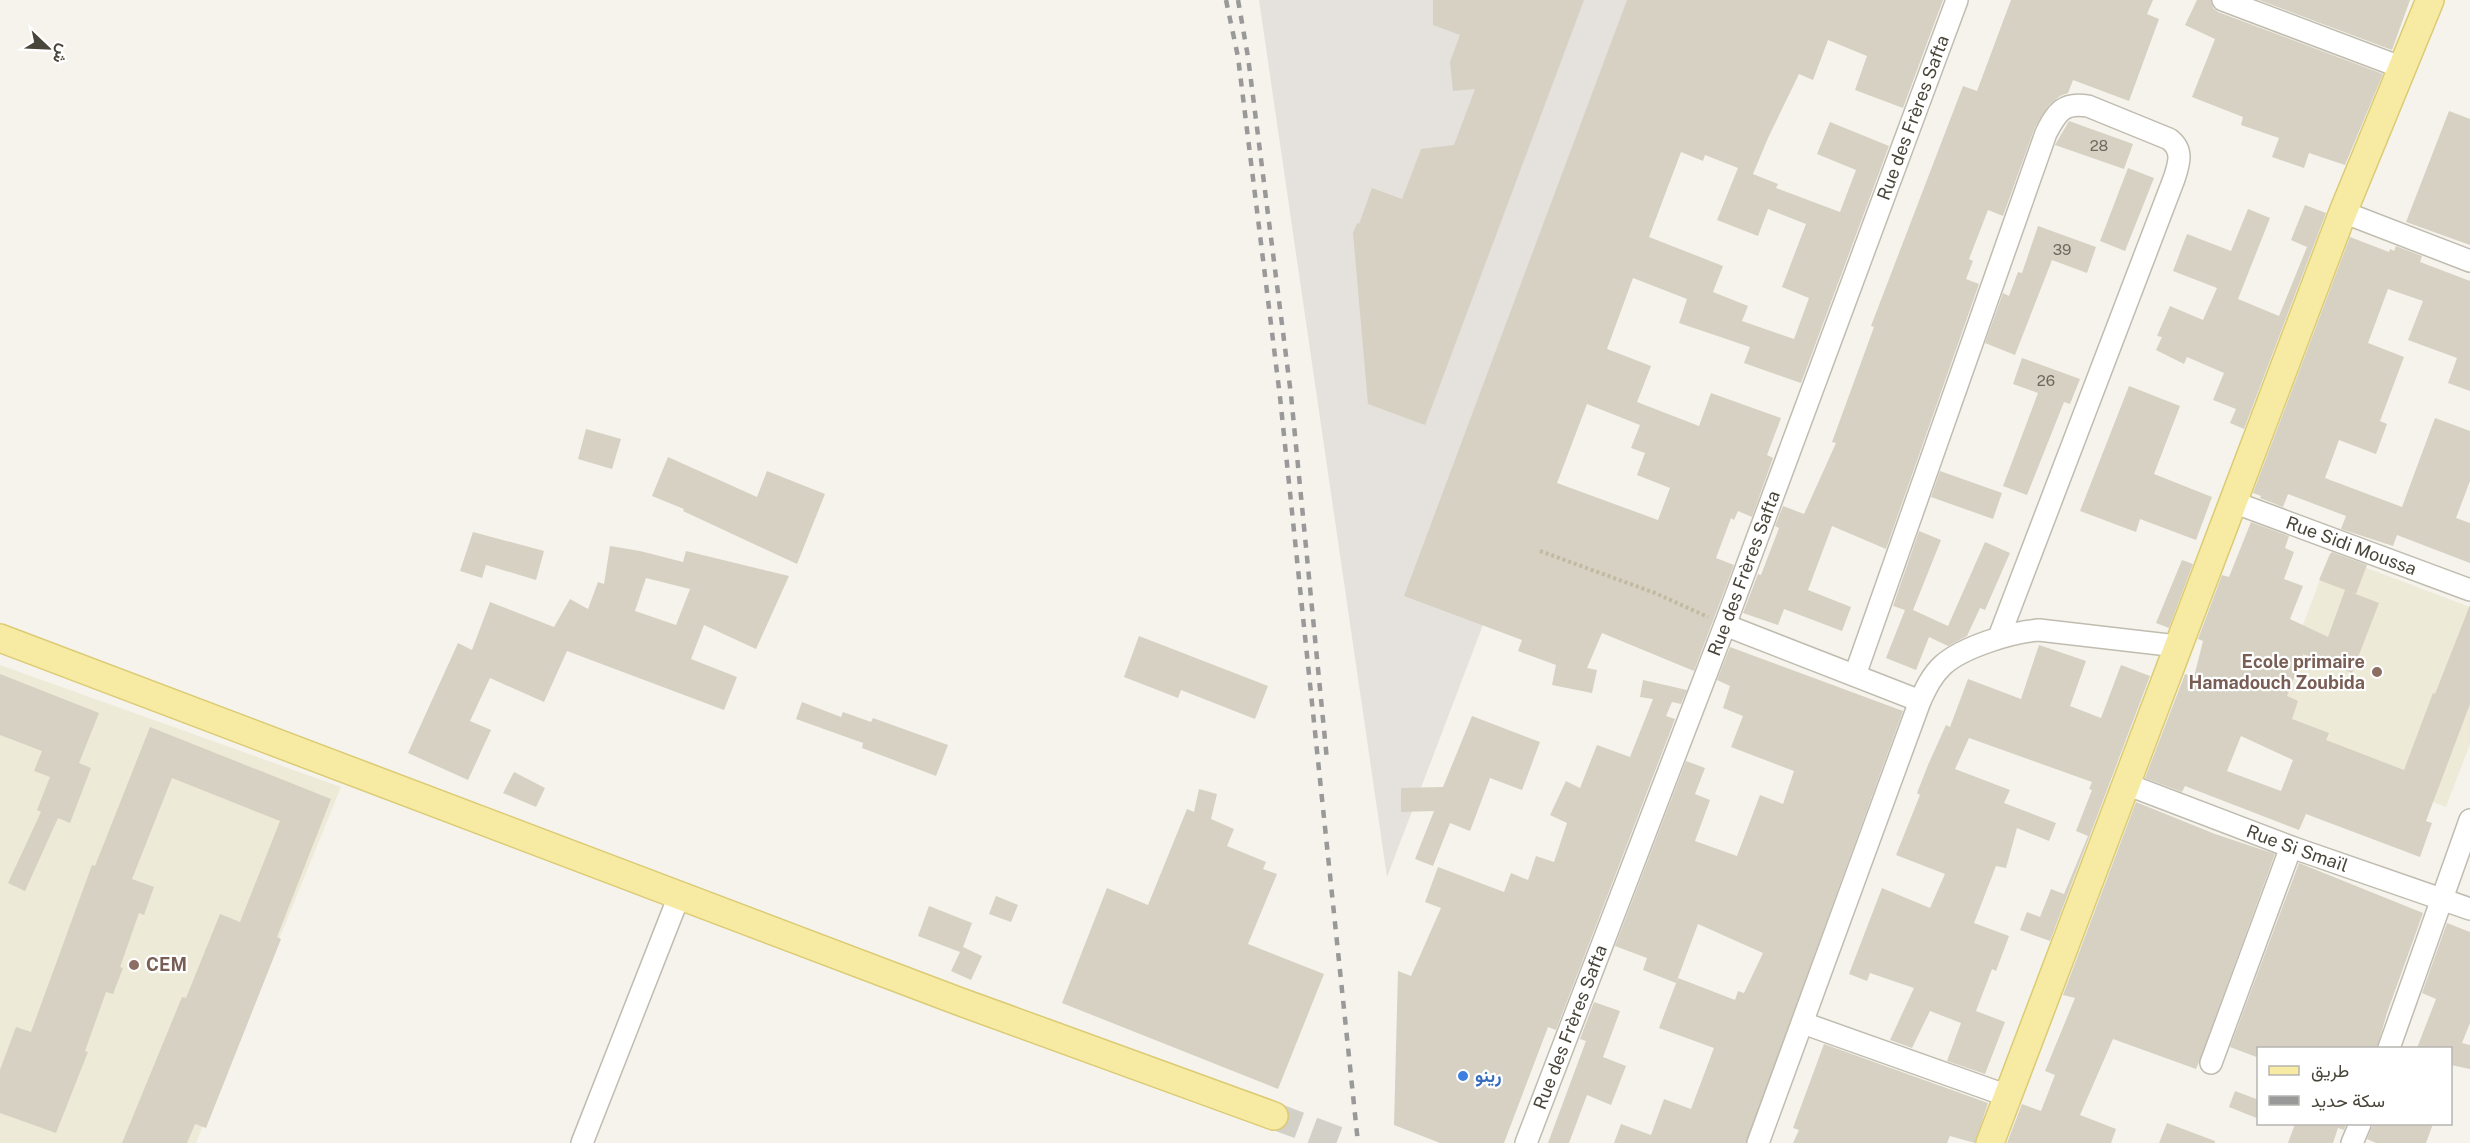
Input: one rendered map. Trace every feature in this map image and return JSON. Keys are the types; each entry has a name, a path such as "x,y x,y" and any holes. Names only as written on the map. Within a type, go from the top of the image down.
{"main road":[{"path":"1990,1143 2343,212 2430,0"},
{"path":"0,638 958,1001 1274,1116"}],"street":[{"name":"Rue des Frères Safta","path":"1526,1143 1725,625 1957,0"},
{"path":"2223,0 2403,68"},
{"path":"1855,675 2046,133 2054,117 2064,108 2075,104 2088,106 2169,139 2176,144 2180,157 2170,190 1999,637"},
{"path":"2343,212 2470,261"},
{"name":"Rue Sidi Moussa","path":"2233,502 2470,590"},
{"path":"1725,625 1920,701"},
{"path":"1758,1143 1920,701 1935,674 1945,663 1999,637 2019,632 2039,630 2177,646"},
{"name":"Rue Si Smaïl","path":"2126,784 2291,847 2470,909"},
{"path":"2389,1047 2470,820"},
{"path":"2211,1063 2291,847"},
{"path":"582,1143 679,896"},
{"path":"1803,1023 2008,1096"},
{"path":"2352,1143 2360,1125"}],"path":[{"path":"1540,551 1655,593 1725,625"}],"shaded area":[{"path":"1259,0 1721,0 1387,877"},
{"name":"Ecole primaire Hamadouch Zoubida","path":"2330,554 2470,607 2470,744 2446,807 2260,737"},
{"name":"CEM","path":"0,665 341,787 196,1143 0,1143"}],"building":[{"path":"1433,0 1584,0 1425,425 1368,404 1353,233 1357,223 1359,224 1372,188 1402,199 1421,149 1454,145 1475,89 1453,91 1450,62 1460,35 1433,25"},
{"path":"1627,0 1943,0 1903,108 1855,90 1867,56 1828,40 1813,80 1799,74 1753,174 1778,184 1776,188 1840,212 1856,170 1817,154 1830,122 1889,146 1801,383 1744,363 1750,347 1679,323 1687,299 1633,278 1607,349 1651,366 1637,402 1699,426 1711,393 1781,418 1767,455 1773,458 1752,517 1738,511 1734,520 1731,518 1716,558 1734,565 1694,671 1602,633 1587,668 1597,670 1592,693 1552,685 1556,665 1518,651 1522,640 1404,596","holes":["1681,152 1703,161 1705,155 1738,168 1717,220 1758,236 1768,209 1806,224 1782,287 1809,298 1794,339 1742,321 1748,306 1713,292 1723,266 1649,237","1587,404 1640,425 1631,448 1645,453 1637,475 1670,488 1658,520 1557,483"]},
{"path":"2011,0 2153,0 2147,14 2159,19 2129,101 2073,80 2068,93 2049,105 2035,127 2003,216 1988,210 1969,259 1973,261 1966,279 1979,284 1886,549 1832,526 1808,590 1851,607 1842,631 1784,609 1778,625 1743,613 1779,528 1775,526 1783,506 1804,514 1836,443 1832,442 1874,327 1871,326 1963,86 1977,91"},
{"path":"2197,0 2211,0 2213,8 2218,12 2383,74 2345,165 2309,153 2304,168 2272,157 2279,138 2241,125 2243,117 2192,97 2215,39 2185,25"},
{"path":"2259,0 2410,0 2392,50"},
{"path":"2449,111 2470,119 2470,245 2406,222"},
{"path":"2069,121 2133,144 2124,169 2055,145"},
{"path":"2128,168 2154,178 2125,251 2100,241"},
{"path":"2305,205 2326,213 2244,429 2230,423 2236,409 2213,400 2224,373 2187,357 2184,364 2156,350 2162,337 2157,336 2170,306 2203,320 2217,288 2173,271 2187,234 2231,251 2248,209 2270,218 2238,299 2279,316 2307,247 2291,240"},
{"path":"2038,226 2096,247 2087,273 2052,260 2015,355 1985,343 2003,293 2009,296 2018,272 2022,273"},
{"path":"2350,237 2389,252 2390,249 2394,251 2396,246 2422,256 2420,262 2470,281 2470,391 2448,383 2457,358 2408,340 2423,301 2388,289 2368,343 2404,357 2380,421 2387,424 2376,454 2339,440 2325,478 2402,507 2435,418 2470,431 2470,481 2456,518 2470,523 2470,563 2397,535 2393,546 2341,529 2346,516 2288,494 2283,507 2253,493"},
{"path":"2022,358 2080,379 2070,404 2064,402 2027,495 2003,486 2038,393 2013,384"},
{"path":"2129,386 2180,406 2154,474 2212,497 2196,540 2140,519 2136,532 2080,511"},
{"path":"586,429 621,439 612,469 578,459"},
{"path":"668,457 757,497 767,471 825,494 797,564 683,511 684,509 652,496"},
{"path":"1940,471 2002,493 1993,519 1931,497"},
{"path":"2251,522 2289,536 2285,548 2294,552 2284,579 2303,586 2290,619 2328,637 2345,590 2379,603 2352,673 2303,654 2287,696 2298,701 2292,719 2329,733 2326,740 2404,770 2470,605 2470,704 2426,821 2432,823 2420,857 2306,814 2299,830 2185,786 2182,792 2145,778 2185,674 2194,677 2203,641 2198,639 2222,575 2229,577","holes":["2241,736 2293,760 2281,791 2227,771"]},
{"path":"1919,531 1941,540 1913,610 1948,626 1985,542 2010,553 1985,610 1980,608 1967,636 1948,646 1929,637 1916,670 1886,658 1905,610 1893,606"},
{"path":"473,532 544,551 536,580 486,565 482,578 460,571"},
{"path":"610,546 683,562 686,551 789,576 756,649 704,625 691,659 737,677 724,710 567,651 544,702 490,678 470,721 491,730 468,780 408,753 458,643 472,650 490,602 554,627 570,599 588,609 598,582 604,584","holes":["646,578 690,589 676,625 635,611"]},
{"path":"2332,552 2367,565 2356,594 2319,580"},
{"path":"2182,560 2193,564 2169,628 2156,623"},
{"path":"1139,636 1268,686 1255,719 1181,690 1178,698 1124,677"},
{"path":"2039,645 2086,661 2070,706 2101,718 2121,665 2150,676 2050,941 2020,930 2027,912 2040,917 2051,889 2064,894 2088,836 2076,831 2092,790 2089,789 2092,782 1969,738 1955,769 2010,790 2004,803 2056,823 2049,841 2017,828 2006,868 1996,866 1974,923 2009,936 1996,971 1992,969 1976,1011 2005,1022 1985,1074 1947,1061 1961,1023 1930,1011 1912,1048 1890,1040 1914,988 1870,973 1867,981 1849,974 1882,888 1930,908 1945,874 1896,855 1920,795 1917,793 1928,765 1946,725 1950,727 1968,679 2021,699"},
{"path":"1730,647 1903,711 1746,1143 1614,1143 1621,1124 1651,1135 1664,1099 1691,1109 1714,1048 1659,1028 1678,978 1735,1000 1738,991 1744,993 1763,953 1698,924 1676,983 1643,970 1647,958 1615,946 1686,761 1705,768 1695,794 1710,800 1695,841 1737,856 1760,795 1783,804 1794,771 1731,747 1743,716 1723,708 1730,686 1717,680"},
{"path":"0,674 99,713 79,763 91,768 70,823 58,818 25,891 8,883 41,812 37,810 50,777 34,771 42,751 0,735"},
{"path":"1643,680 1687,690 1681,704 1672,702 1666,716 1675,719 1556,1030 1548,1027 1504,1143 1440,1143 1394,1125 1398,971 1411,976 1441,908 1425,902 1438,867 1504,892 1511,873 1528,880 1536,856 1554,862 1567,823 1550,815 1566,781 1580,788 1597,745 1630,757 1653,699 1640,697"},
{"path":"802,702 841,717 843,712 871,722 873,718 948,745 936,776 862,748 863,743 796,719"},
{"path":"1472,716 1540,742 1522,790 1490,778 1470,831 1450,823 1433,866 1415,859 1434,811 1401,812 1401,788 1443,787"},
{"path":"150,727 331,799 277,937 281,939 206,1128 195,1124 187,1143 122,1143 182,997 186,998 220,914 240,922 280,821 172,778 132,879 154,887 144,915 139,913 113,994 106,992 85,1051 88,1052 56,1133 0,1113 0,1070 16,1027 31,1032 92,865 95,866"},
{"path":"514,772 545,788 536,807 503,793"},
{"path":"1199,789 1217,794 1211,819 1234,829 1227,846 1266,862 1263,869 1277,874 1248,944 1324,974 1278,1089 1062,1003 1107,888 1148,905 1187,809 1194,812"},
{"path":"2136,802 2215,834 2275,854 2199,1062 2196,1069 2113,1039 2080,1115 2116,1129 2111,1143 2007,1143 2022,1104 2041,1111 2055,1075 2045,1071 2075,998 2063,995"},
{"path":"2299,863 2423,913 2377,1047 2257,1047 2257,1057 2230,1047"},
{"path":"996,896 1018,905 1011,922 989,914"},
{"path":"929,906 972,923 963,947 982,956 971,980 951,971 960,952 918,936"},
{"path":"2447,923 2470,932 2470,1023 2462,1043 2470,1045 2470,1069 2452,1065 2452,1047 2417,1047 2436,999 2422,993"},
{"path":"1594,1002 1620,1011 1603,1057 1626,1066 1611,1105 1587,1095 1569,1143 1548,1143 1586,1041 1580,1039"},
{"path":"1824,1044 1988,1103 1975,1143 1950,1136 1947,1143 1793,1143 1799,1130 1793,1128"},
{"path":"2235,1091 2257,1099 2257,1118 2229,1107"},
{"path":"2167,1123 2215,1141 2215,1143 2159,1143"},
{"path":"2295,1125 2346,1125 2344,1130 2338,1128 2333,1143 2288,1143"},
{"path":"2373,1125 2433,1125 2426,1143 2376,1143 2367,1139"}],"tunnel":[{"path":"1274,1116 1346,1143"}],"railway":[{"path":"1226,0 1238,57 1280,397 1358,1143"},
{"path":"1238,0 1248,57 1291,395 1327,760"}],"place":[{"name":"Ecole primaire Hamadouch Zoubida","path":"2377,672"},
{"name":"CEM","path":"134,965"},
{"name":"رينو","path":"1463,1076"}]}
